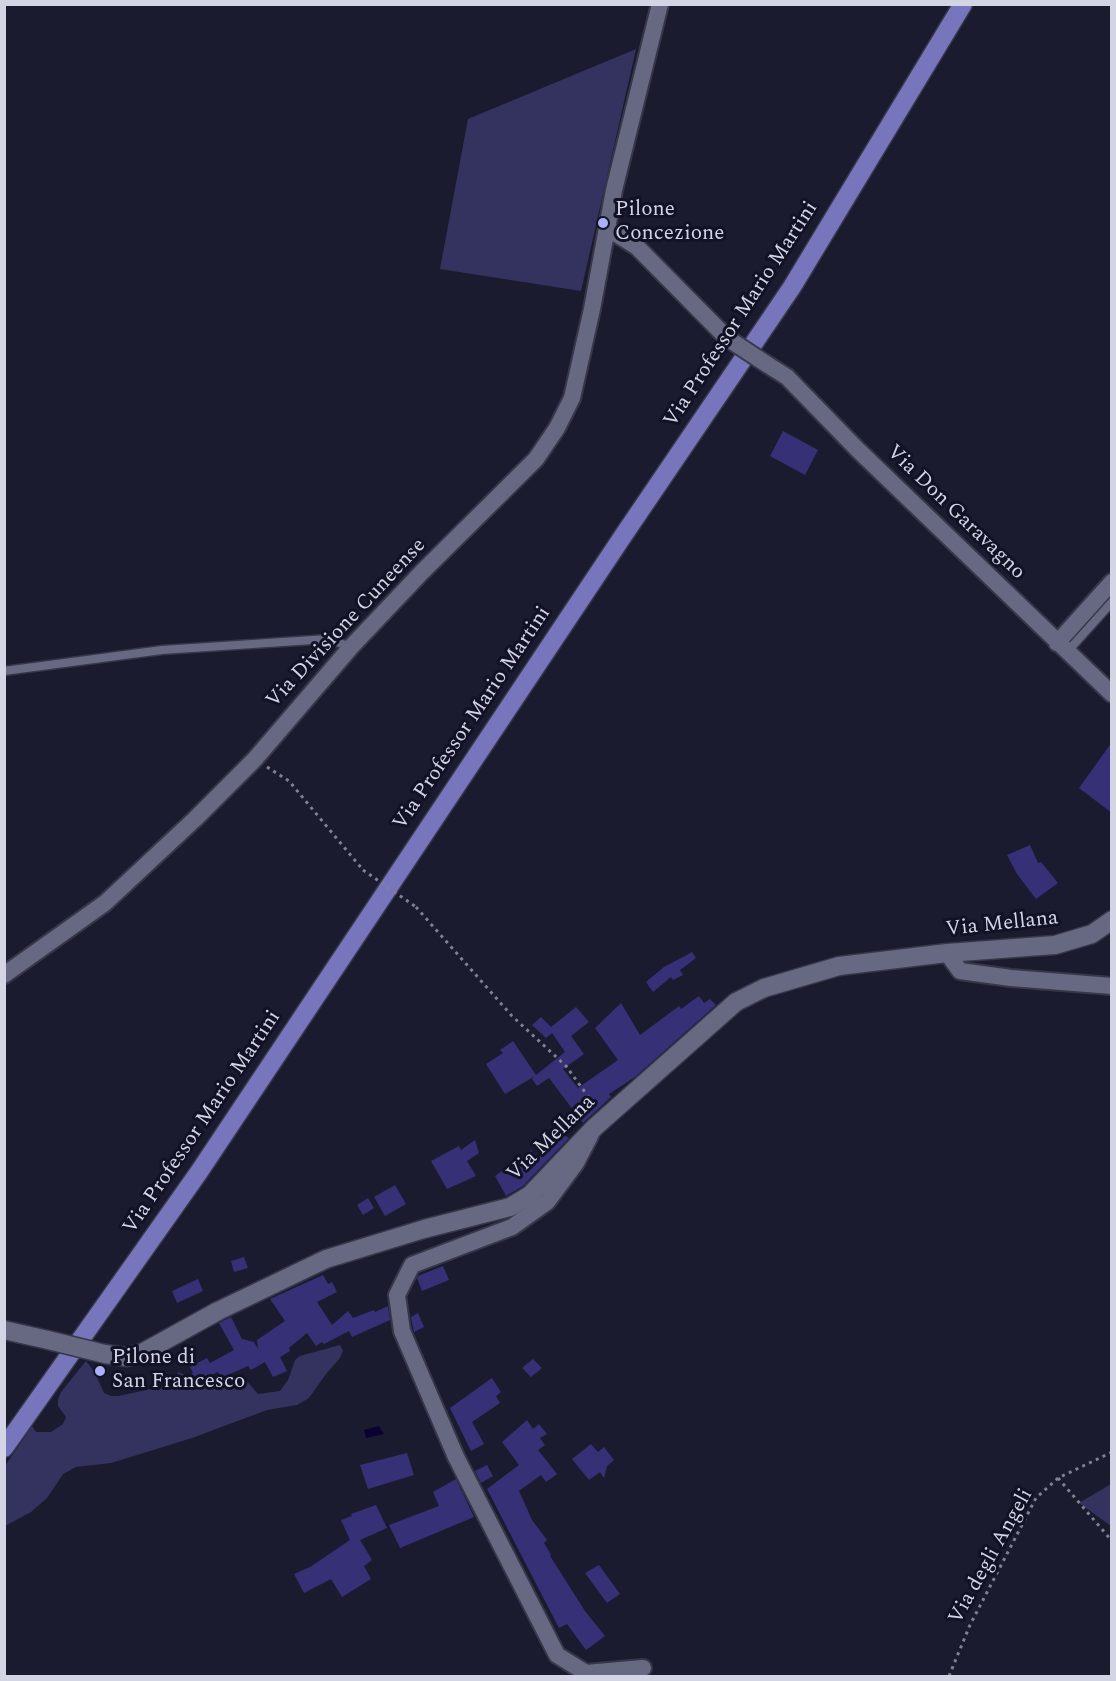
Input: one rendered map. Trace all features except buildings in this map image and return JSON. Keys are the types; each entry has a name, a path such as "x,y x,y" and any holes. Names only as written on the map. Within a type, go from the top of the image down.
{"main road":[{"name":"Via Professor Mario Martini","path":"4,1448 199,1172 616,546 792,287 963,4"}],"street":[{"name":"Via Divisione Cuneense","path":"4,975 105,903 140,873 255,759 351,647 422,572 537,459 557,428 572,398 592,309 614,190 660,4"},
{"name":"Via Don Garavagno","path":"607,228 637,247 727,338 787,377 857,449 1112,694"},
{"path":"1062,648 1112,582"},
{"name":"Via Mellana","path":"4,1330 105,1354 126,1357 142,1353 218,1311 326,1258 510,1207 530,1195 600,1124 736,1002 764,988 839,966 947,953 1055,945 1092,934 1112,920"},
{"path":"947,953 960,971 1011,978 1112,986"},
{"path":"600,1124 576,1163 547,1202 512,1227 412,1265 397,1295 402,1331 456,1457 557,1655 586,1672 643,1668"}],"lane":[{"path":"1062,648 1112,602"},
{"path":"4,671 162,650 328,639 351,647"}],"path":[{"path":"255,759 289,781 363,870 416,907 512,1016 566,1066 600,1124"},
{"name":"Via degli Angeli","path":"949,1677 970,1625 1036,1498 1058,1478 1112,1452"},
{"path":"1058,1478 1112,1540"}],"shaded area":[{"path":"636,49 581,291 440,269 468,119"},
{"path":"340,1345 343,1351 340,1358 309,1398 297,1405 267,1410 192,1438 111,1463 76,1467 63,1474 47,1498 31,1512 5,1526 5,1466 32,1426 36,1432 51,1432 63,1424 66,1417 58,1406 58,1399 86,1361 95,1373 104,1393 111,1396 161,1387 179,1372 186,1376 194,1387 244,1378 258,1394 280,1391 288,1380 295,1360 300,1356"},
{"path":"379,1426 384,1434 366,1438 364,1430"},
{"path":"1111,1484 1111,1526 1079,1503"}],"place":[{"name":"Pilone Concezione","path":"603,223"},
{"name":"Pilone di San Francesco","path":"100,1371"}]}
